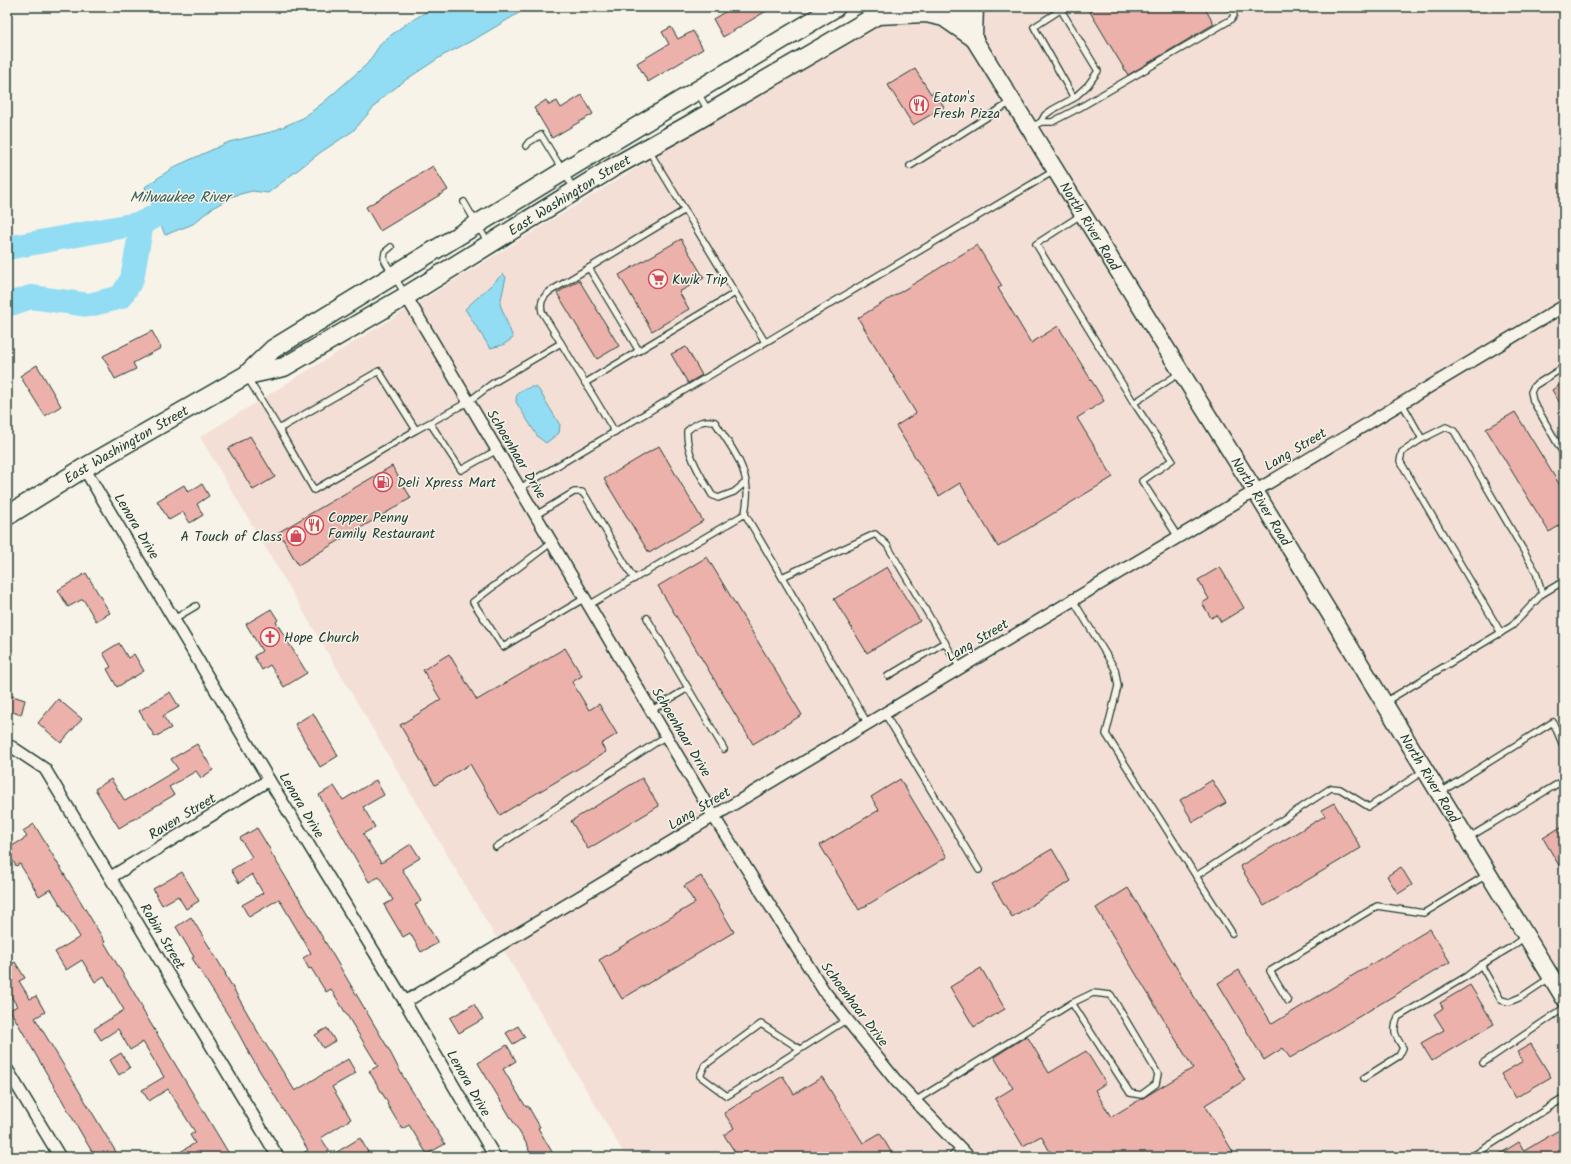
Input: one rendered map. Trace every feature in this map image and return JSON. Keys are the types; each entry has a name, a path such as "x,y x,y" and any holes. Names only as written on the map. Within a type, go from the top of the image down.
{"main road":[{"name":"East Washington Street","path":"7,516 84,468 246,375 273,349 836,7"},
{"path":"973,37 974,7"},
{"name":"East Washington Street","path":"246,375 284,367 406,296 647,148 710,113 883,11"},
{"path":"883,11 926,13 944,17 973,37"}],"street":[{"name":"North River Road","path":"954,7 1013,101 1035,125 1056,170 1255,490 1564,998"},
{"name":"Schoenhaar Drive","path":"406,296 714,817 824,991 896,1082 969,1157"},
{"name":"Lang Street","path":"405,1002 1178,536 1564,307"},
{"name":"Lenora Drive","path":"84,468 269,780 405,1002 495,1157"},
{"name":"Robin Street","path":"7,746 12,747 45,769 278,1157"},
{"name":"Raven Street","path":"111,877 269,780"},
{"path":"7,1069 60,1157"}],"lane":[{"path":"1035,125 1052,122 1232,19 1234,15 1230,7"},
{"path":"1035,125 1052,110 1074,98 1088,85 1098,71 1063,8 1034,27 1074,98"},
{"path":"696,91 710,113"},
{"path":"910,166 1013,101"},
{"path":"526,146 529,142 541,134 575,191"},
{"path":"647,148 765,342"},
{"path":"520,488 1056,170"},
{"path":"464,202 489,245"},
{"path":"615,432 542,312 542,298 549,292 685,210"},
{"path":"1083,213 1036,244 1134,403 1172,460 1142,481 1178,536"},
{"path":"391,247 385,252 384,259 406,296"},
{"path":"589,268 639,351"},
{"path":"586,383 735,293"},
{"path":"246,375 314,490 416,430 468,402 492,383 561,343"},
{"path":"1564,367 1534,386 1531,392 1533,401 1564,455"},
{"path":"279,429 379,371 416,430"},
{"path":"1134,403 1181,372"},
{"path":"1402,403 1422,439"},
{"path":"746,482 734,492 718,498 712,495 692,459 687,439 687,431 696,424 707,420 715,422 742,464 748,490 745,514 868,724"},
{"path":"430,423 461,470 497,450"},
{"path":"1501,633 1400,461 1402,452 1422,439 1446,427 1454,431 1536,572 1542,594"},
{"path":"536,515 574,492 582,492 634,579"},
{"path":"552,542 473,602 503,647 587,601 634,579 745,514"},
{"path":"782,577 875,534 887,545 960,668"},
{"path":"1384,702 1512,626 1542,594 1564,581"},
{"path":"1072,600 1115,669 1118,686 1106,734 1232,933"},
{"path":"174,619 196,606"},
{"path":"648,618 724,749"},
{"path":"888,676 945,642"},
{"path":"652,710 688,688"},
{"path":"885,714 979,870"},
{"path":"1439,793 1554,722 1564,748"},
{"path":"496,847 666,736"},
{"path":"1196,876 1332,788 1340,789 1369,807 1425,770"},
{"path":"1467,839 1564,780"},
{"path":"1288,1001 1270,971 1377,906 1424,913 1488,874"},
{"path":"1364,1078 1399,1056 1403,1048 1395,1035 1394,1026 1398,1017 1467,976 1481,965 1526,936"},
{"path":"1481,965 1501,1000 1509,1002 1521,997 1551,977"},
{"path":"914,1101 1072,1003 1093,993 1111,995 1158,1074 1156,1084 1141,1095 1130,1093 1072,1003"},
{"path":"1483,1062 1564,1008"},
{"path":"800,1049 761,1024 706,1065 700,1076 727,1096 846,1020"},
{"path":"1471,1157 1564,1098"},
{"path":"951,1157 960,1148"}],"shaded area":[{"path":"898,7 1564,7 1564,1157 626,1157 200,437"}],"water":[{"name":"Milwaukee River","path":"434,7 529,7 475,39 442,56 407,79 382,98 353,131 321,152 268,193 252,191 233,196 211,209 193,224 165,235 145,187 174,167 229,142 271,132 303,118 324,102 367,64 382,42 403,26"},
{"path":"503,274 506,277 500,304 513,338 503,345 490,348 465,309"},
{"path":"531,387 536,387 539,390 560,425 559,433 546,443 538,437 516,402 518,393"}],"building":[{"path":"733,7 773,7 723,37 713,19"},
{"path":"1087,7 1204,7 1214,24 1128,75"},
{"path":"671,27 678,39 693,31 703,49 648,82 637,63 669,44 662,32"},
{"path":"915,69 931,94 935,91 944,107 913,125 888,85"},
{"path":"582,95 593,114 552,138 534,108 546,100 549,105 557,101 561,108"},
{"path":"433,166 448,190 380,231 366,207"},
{"path":"681,239 704,278 679,292 689,309 652,331 619,275"},
{"path":"977,245 1002,286 998,288 1031,343 1058,326 1104,401 1077,418 1113,477 998,547 960,483 939,496 896,426 916,413 858,318"},
{"path":"579,280 619,346 597,359 557,293"},
{"path":"152,331 161,348 133,363 136,369 115,379 103,356"},
{"path":"686,347 702,375 688,383 671,354"},
{"path":"37,365 61,406 45,416 20,376"},
{"path":"1564,382 1564,410 1552,390"},
{"path":"1515,412 1564,492 1564,523 1549,532 1486,429"},
{"path":"250,436 275,477 253,490 228,449"},
{"path":"659,446 703,521 649,553 604,479"},
{"path":"392,466 411,498 298,565 279,532"},
{"path":"202,484 209,496 197,504 203,515 190,523 183,512 169,520 157,501 184,485 188,492"},
{"path":"707,557 802,715 753,744 658,586"},
{"path":"887,567 920,621 867,653 834,599"},
{"path":"1220,567 1244,608 1221,622 1217,615 1211,618 1202,603 1209,599 1198,580"},
{"path":"86,573 110,613 96,621 83,599 68,607 58,590"},
{"name":"Hope Church","path":"271,609 278,620 276,622 307,673 284,687 270,665 262,670 254,656 262,651 246,624"},
{"path":"119,643 128,658 134,654 144,671 117,687 107,669 111,667 103,653"},
{"path":"565,648 582,676 572,682 589,710 599,704 617,734 601,744 606,752 500,815 470,764 435,785 400,725 441,700 423,670 449,654 477,700"},
{"path":"170,692 179,707 163,716 171,728 155,737 139,711"},
{"path":"7,694 25,700 21,715 7,710"},
{"path":"58,699 82,719 61,743 38,723"},
{"path":"313,713 338,756 320,767 295,724"},
{"path":"197,744 213,770 201,778 196,771 169,787 174,795 119,828 95,789 111,779 125,801 178,769 171,759"},
{"path":"642,778 659,806 588,849 571,821"},
{"path":"900,779 947,857 859,910 820,845 879,810 871,797"},
{"path":"376,780 384,795 363,807 375,827 363,834 381,863 411,844 420,858 402,869 421,901 415,905 438,943 421,952 410,933 403,937 384,905 393,900 379,877 369,882 319,795 334,786 343,800"},
{"path":"1212,780 1226,803 1193,822 1180,800"},
{"path":"1334,803 1361,848 1264,906 1240,866 1325,816 1321,810"},
{"path":"34,824 105,942 143,1008 142,1009 231,1157 172,1157 195,1143 190,1135 195,1132 168,1089 149,1101 142,1090 164,1077 143,1042 130,1050 118,1029 101,1040 94,1029 124,1010 104,976 95,982 82,960 66,970 55,952 80,937 51,889 39,896 20,864 16,866 7,851 7,849 27,837 23,831"},
{"path":"1564,825 1564,874 1543,838"},
{"path":"257,828 388,1048 401,1073 445,1144 427,1154 409,1125 402,1129 369,1071 378,1066 331,989 326,992 311,968 309,969 303,958 311,953 279,899 249,917 242,905 263,893 252,874 239,883 231,870 252,857 240,838"},
{"path":"1052,849 1071,881 1012,917 992,884"},
{"path":"1401,867 1412,885 1398,894 1387,876"},
{"path":"182,872 199,901 186,909 178,896 162,905 153,889"},
{"path":"701,876 734,932 622,999 599,960 695,903 684,886"},
{"path":"1128,888 1245,1080 1205,1105 1233,1152 1225,1157 1053,1157 1041,1136 1023,1146 995,1099 1013,1088 994,1057 1027,1036 1049,1073 1086,1051 1106,1083 1095,1090 1111,1117 1193,1068 1096,908"},
{"path":"191,917 226,974 258,1032 295,1091 348,1059 356,1073 332,1087 351,1119 321,1138 332,1155 360,1138 368,1152 359,1157 296,1157 308,1150 250,1055 233,1023 192,958 194,957 176,927"},
{"path":"1430,929 1450,962 1290,1058 1283,1048 1264,1060 1218,983 1239,970 1272,1024"},
{"path":"15,962 25,978 19,981 30,999 36,996 45,1012 35,1018 119,1157 95,1157 10,1010 17,1006 7,990 7,967"},
{"path":"981,968 1005,1009 974,1027 950,987"},
{"path":"1470,985 1494,1024 1432,1061 1421,1043 1444,1030 1434,1014 1443,1008 1440,1003"},
{"path":"474,1004 483,1019 459,1033 450,1018"},
{"path":"518,1026 525,1037 513,1044 506,1033"},
{"path":"327,1028 335,1041 323,1048 315,1035"},
{"path":"1531,1044 1551,1077 1515,1098 1501,1074 1523,1061 1517,1052"},
{"path":"507,1045 516,1061 503,1069 526,1107 528,1106 540,1127 538,1128 555,1157 533,1157 478,1063"},
{"path":"121,1053 130,1068 119,1075 110,1060"},
{"path":"783,1076 794,1094 822,1077 863,1143 880,1133 894,1157 738,1157 724,1135 734,1128 724,1113"},
{"path":"1564,1127 1564,1157 1495,1157 1519,1142 1524,1151"}],"waterway":[{"name":"Milwaukee River","path":"7,248 142,223 186,200"},
{"path":"7,305 31,297 89,305 121,297 132,279 142,223"}],"place":[{"name":"Eaton's Fresh Pizza","path":"919,105"},
{"name":"Kwik Trip","path":"658,279"},
{"name":"Deli Xpress Mart","path":"383,482"},
{"name":"Copper Penny Family Restaurant","path":"314,525"},
{"name":"A Touch of Class","path":"296,536"},
{"name":"Hope Church","path":"270,637"}]}
